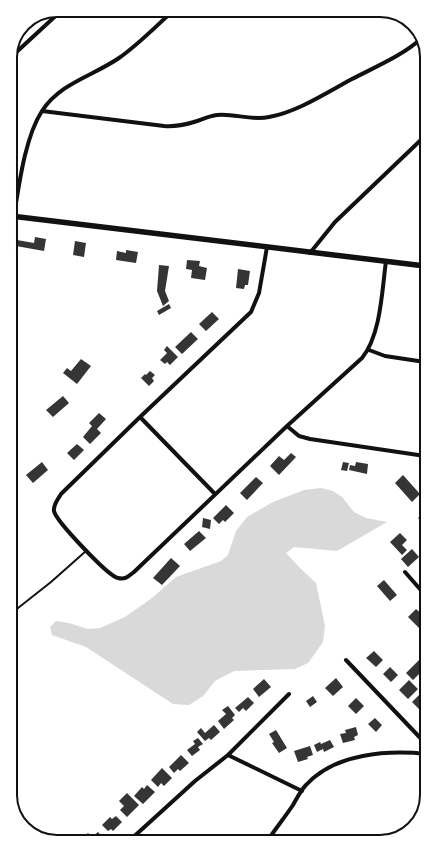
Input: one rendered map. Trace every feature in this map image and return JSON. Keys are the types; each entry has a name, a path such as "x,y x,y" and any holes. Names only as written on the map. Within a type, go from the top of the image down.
{"main road":[{"path":"17,217 420,265"}],"street":[{"path":"17,51 54,17"},
{"path":"17,194 28,146 37,120 54,96 119,58 142,40 167,17"},
{"path":"42,111 170,126 185,125 216,115 229,114 255,118 267,118 278,115 312,100 402,53 417,42"},
{"path":"310,252 335,222 420,141"},
{"path":"267,247 259,293 251,312 61,494 54,506 54,512 58,519 86,551 112,576 119,579 126,579 369,350 377,326 386,261"},
{"path":"369,350 385,356 420,361"},
{"path":"140,417 216,494"},
{"path":"287,426 299,436 310,440 420,455"},
{"path":"405,572 420,589"},
{"path":"346,660 420,739"},
{"path":"136,835 196,781 228,755 289,694"},
{"path":"271,835 306,785 322,772 357,757 376,753 420,754"},
{"path":"228,755 302,791"}],"lane":[{"path":"17,609 51,582 86,551"}],"shaded area":[{"path":"321,488 333,491 342,497 354,512 366,518 387,522 337,551 294,547 286,553 316,583 325,626 323,642 308,663 295,669 234,671 215,681 203,696 189,705 173,704 86,647 52,635 50,627 56,621 69,623 88,629 100,628 125,617 152,598 176,577 221,561 228,555 236,531 247,517 273,502 304,490"}],"building":[{"path":"35,237 46,239 44,251 17,246 17,240 34,243"},
{"path":"75,241 86,243 84,257 73,255"},
{"path":"126,250 138,252 136,263 116,260 117,251 126,253"},
{"path":"187,260 200,261 199,266 207,268 205,280 191,278 192,270 186,269"},
{"path":"159,265 169,266 165,291 169,301 163,306 157,291"},
{"path":"238,269 250,271 248,285 245,285 244,289 236,288"},
{"path":"169,304 171,308 159,315 157,311"},
{"path":"212,312 219,319 206,331 199,324"},
{"path":"191,332 198,339 182,354 175,347"},
{"path":"167,346 178,357 170,365 167,362 165,364 160,360 167,353 164,350"},
{"path":"81,359 91,366 77,384 63,373 67,368 71,371"},
{"path":"150,371 155,375 152,378 154,381 149,386 141,378"},
{"path":"63,396 69,403 53,417 46,410"},
{"path":"99,413 106,419 97,429 101,433 90,444 83,437 92,426 89,423"},
{"path":"77,444 84,450 74,460 67,453"},
{"path":"291,453 296,457 279,475 270,466 279,456 284,460"},
{"path":"42,462 48,470 33,483 26,475"},
{"path":"343,462 349,463 347,471 341,470"},
{"path":"356,462 368,464 367,474 349,470 350,465 355,466"},
{"path":"403,475 420,494 412,502 395,483"},
{"path":"256,477 263,483 247,500 240,493"},
{"path":"226,505 234,513 225,522 223,520 219,524 213,518"},
{"path":"203,518 211,520 210,529 202,527"},
{"path":"199,531 206,538 190,551 184,544"},
{"path":"400,533 407,540 402,545 407,550 402,555 390,542"},
{"path":"412,549 419,557 408,567 401,559"},
{"path":"171,558 180,566 162,585 153,578"},
{"path":"384,580 397,595 390,601 377,586"},
{"path":"416,609 420,612 420,629 408,617"},
{"path":"374,651 383,660 376,667 366,658"},
{"path":"420,659 420,673 413,680 406,673"},
{"path":"390,667 398,675 391,682 383,674"},
{"path":"336,678 343,687 333,696 325,688"},
{"path":"264,679 271,687 259,697 253,689"},
{"path":"409,680 418,689 408,699 399,690"},
{"path":"420,694 420,710 412,702"},
{"path":"313,696 317,702 310,707 306,701"},
{"path":"248,697 254,703 246,711 243,708 239,712 235,708"},
{"path":"356,698 364,706 356,714 348,706"},
{"path":"228,706 235,715 232,718 234,720 224,729 218,721 226,714 222,710"},
{"path":"375,718 382,725 376,732 368,724"},
{"path":"214,725 220,732 211,740 209,738 205,741 197,732 201,728 205,733"},
{"path":"356,727 358,735 354,737 355,740 343,743 340,734 346,733 345,730"},
{"path":"276,730 287,748 279,753 272,743 274,742 269,734"},
{"path":"198,738 203,744 198,747 200,750 192,756 187,750 195,744 193,741"},
{"path":"330,740 334,747 324,752 323,749 317,752 314,745"},
{"path":"310,746 313,755 307,757 308,759 298,762 294,751"},
{"path":"181,755 189,763 180,771 178,769 174,773 169,767"},
{"path":"162,768 172,778 164,786 161,783 158,787 151,780"},
{"path":"147,785 155,792 143,804 134,796 142,787 144,789"},
{"path":"127,793 139,805 127,817 120,810 124,806 119,801"},
{"path":"116,816 122,822 113,831 111,829 108,831 102,825 110,817 112,819"}]}
